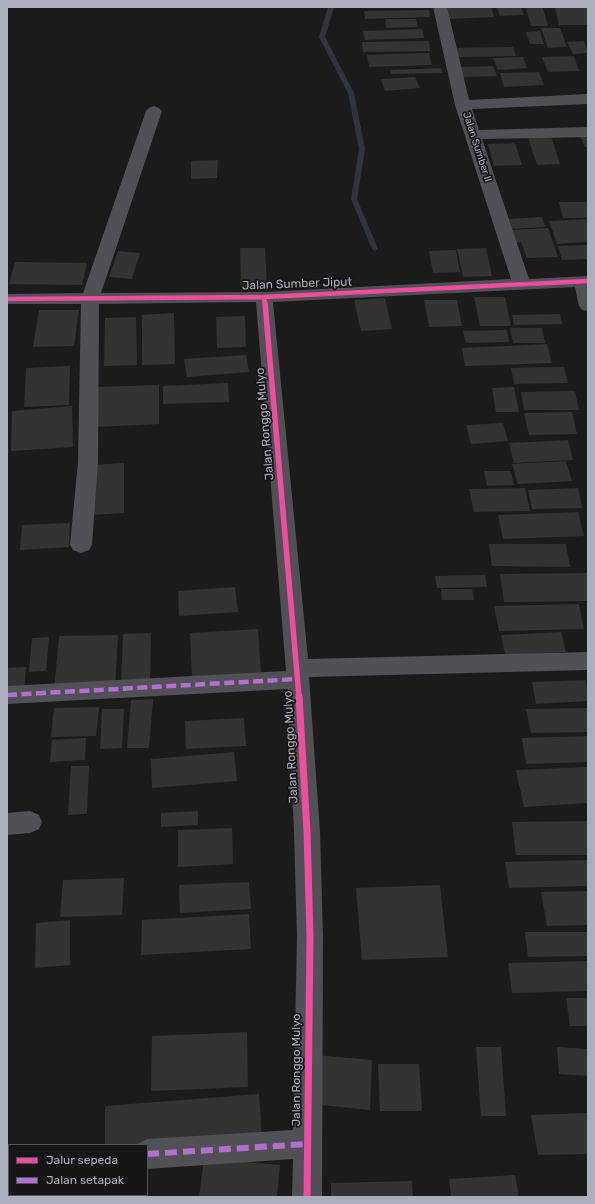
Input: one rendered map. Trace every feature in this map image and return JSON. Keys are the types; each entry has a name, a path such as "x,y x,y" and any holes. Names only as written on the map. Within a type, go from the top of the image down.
{"street":[{"name":"Jalan Sumber II","path":"440,7 463,105 522,285"},
{"path":"463,105 588,99"},
{"path":"81,544 88,462 90,299 154,111"},
{"path":"474,136 588,132"},
{"path":"585,281 588,306"},
{"name":"Jalan Sumber Jiput","path":"7,299 264,297 585,281"},
{"name":"Jalan Ronggo Mulyo","path":"264,297 298,673 307,832 310,936 307,1197"},
{"path":"7,695 298,673 588,661"},
{"path":"148,1154 307,1144"}],"building":[{"path":"446,7 491,7 494,17 449,19"},
{"path":"497,7 521,7 524,15 500,16"},
{"path":"555,7 588,7 588,25 559,25"},
{"path":"526,8 543,8 548,26 531,26"},
{"path":"429,10 430,17 365,19 364,11"},
{"path":"385,19 416,19 418,27 386,28"},
{"path":"541,28 560,28 567,47 548,48"},
{"path":"422,29 424,38 365,40 363,31"},
{"path":"540,31 544,44 530,44 526,32"},
{"path":"429,41 430,51 363,52 362,42"},
{"path":"584,41 588,53 573,54 567,42"},
{"path":"513,47 516,56 457,57 455,48"},
{"path":"429,53 432,65 369,67 367,55"},
{"path":"574,56 579,71 548,72 542,57"},
{"path":"523,57 527,68 498,70 493,58"},
{"path":"493,66 497,76 463,77 460,67"},
{"path":"441,68 442,73 391,74 390,70"},
{"path":"539,72 544,85 504,87 500,73"},
{"path":"415,77 420,88 385,91 381,79"},
{"path":"588,133 588,147 585,147 579,134"},
{"path":"551,136 560,164 537,165 528,137"},
{"path":"515,143 522,165 494,166 488,144"},
{"path":"218,160 217,178 191,179 191,161"},
{"path":"559,202 588,202 588,218 563,218"},
{"path":"542,217 545,227 512,229 509,219"},
{"path":"588,219 588,242 557,244 549,221"},
{"path":"548,228 558,257 527,258 521,242 513,243 509,230"},
{"path":"588,245 588,259 562,260 558,246"},
{"path":"240,248 265,248 267,287 241,287"},
{"path":"486,248 492,276 463,277 457,249"},
{"path":"456,250 460,272 433,273 429,251"},
{"path":"118,251 140,253 132,279 109,277"},
{"path":"15,262 87,263 82,285 9,284"},
{"path":"474,297 505,297 511,326 480,326"},
{"path":"385,298 392,329 361,331 354,300"},
{"path":"424,300 457,300 462,326 429,327"},
{"path":"39,310 79,310 74,346 33,347"},
{"path":"174,313 175,364 142,365 142,315"},
{"path":"560,314 562,324 514,325 512,315"},
{"path":"245,316 246,347 217,348 216,317"},
{"path":"136,317 137,365 104,366 105,318"},
{"path":"510,328 542,328 545,343 513,343"},
{"path":"507,330 509,342 466,343 463,331"},
{"path":"547,344 552,363 465,366 462,348"},
{"path":"246,355 249,372 187,377 184,359"},
{"path":"70,366 69,405 24,407 26,368"},
{"path":"564,367 568,383 514,384 511,368"},
{"path":"228,383 229,402 163,404 163,386"},
{"path":"159,385 159,424 94,427 96,387"},
{"path":"514,387 519,412 496,412 492,388"},
{"path":"575,391 579,410 524,410 521,392"},
{"path":"72,406 73,447 11,451 12,411"},
{"path":"572,412 577,434 529,435 524,413"},
{"path":"503,423 508,441 471,444 466,425"},
{"path":"568,440 573,460 514,463 509,443"},
{"path":"566,461 572,481 518,484 512,464"},
{"path":"124,463 124,513 90,515 90,465"},
{"path":"484,471 511,471 514,485 487,486"},
{"path":"525,488 530,511 474,512 469,489"},
{"path":"578,488 582,508 532,509 528,490"},
{"path":"578,512 584,536 503,539 498,515"},
{"path":"70,523 69,547 20,550 22,525"},
{"path":"489,544 566,544 570,567 492,566"},
{"path":"588,573 588,601 504,602 500,574"},
{"path":"485,575 487,587 437,588 435,576"},
{"path":"235,587 238,612 179,616 178,591"},
{"path":"441,589 472,589 474,600 442,600"},
{"path":"579,604 584,629 499,631 494,606"},
{"path":"258,629 261,675 192,679 190,633"},
{"path":"561,632 566,652 505,655 501,635"},
{"path":"151,633 150,683 121,684 123,634"},
{"path":"118,635 115,689 54,691 59,636"},
{"path":"49,637 46,671 29,672 32,638"},
{"path":"26,667 24,692 7,693 7,668"},
{"path":"586,680 588,701 536,704 532,682"},
{"path":"153,699 149,748 127,748 131,700"},
{"path":"99,707 96,736 51,737 54,708"},
{"path":"588,708 588,732 531,733 526,709"},
{"path":"102,709 124,709 122,748 100,749"},
{"path":"244,718 246,746 186,749 185,721"},
{"path":"587,736 588,762 526,764 522,738"},
{"path":"86,738 85,760 50,762 52,740"},
{"path":"234,752 237,781 152,788 151,759"},
{"path":"71,766 89,766 87,814 68,815"},
{"path":"588,767 588,803 524,807 516,770"},
{"path":"198,811 198,825 161,827 161,813"},
{"path":"588,821 588,855 516,855 512,822"},
{"path":"232,828 233,864 178,867 178,830"},
{"path":"588,860 588,886 509,888 505,862"},
{"path":"124,878 122,915 60,917 63,880"},
{"path":"249,882 251,909 180,913 179,885"},
{"path":"440,885 448,957 362,960 356,888"},
{"path":"588,891 588,925 547,926 541,892"},
{"path":"249,914 251,949 141,955 142,920"},
{"path":"70,920 70,965 35,968 36,923"},
{"path":"525,932 588,932 588,956 528,957"},
{"path":"588,961 588,991 512,993 508,963"},
{"path":"566,998 588,998 588,1026 570,1026"},
{"path":"247,1032 248,1087 151,1091 152,1036"},
{"path":"476,1047 501,1047 506,1116 481,1116"},
{"path":"557,1047 588,1049 588,1076 559,1074"},
{"path":"316,1055 372,1060 370,1110 311,1104"},
{"path":"378,1064 419,1064 422,1111 380,1111"},
{"path":"259,1094 262,1137 148,1146 148,1144 105,1144 105,1106"},
{"path":"588,1113 588,1154 538,1155 531,1115"},
{"path":"204,1158 280,1165 277,1197 199,1197"},
{"path":"515,1175 519,1197 451,1197 449,1179"},
{"path":"412,1181 413,1197 331,1197 331,1183"}],"waterway":[{"path":"331,7 322,37 351,93 362,149 354,199 375,249"}],"marked path":[{"path":"7,695 298,679"},
{"path":"148,1154 307,1144"}],"cycle path":[{"path":"7,299 264,297 588,281"},
{"path":"264,297 297,668 307,832 310,936 307,1197"}]}
